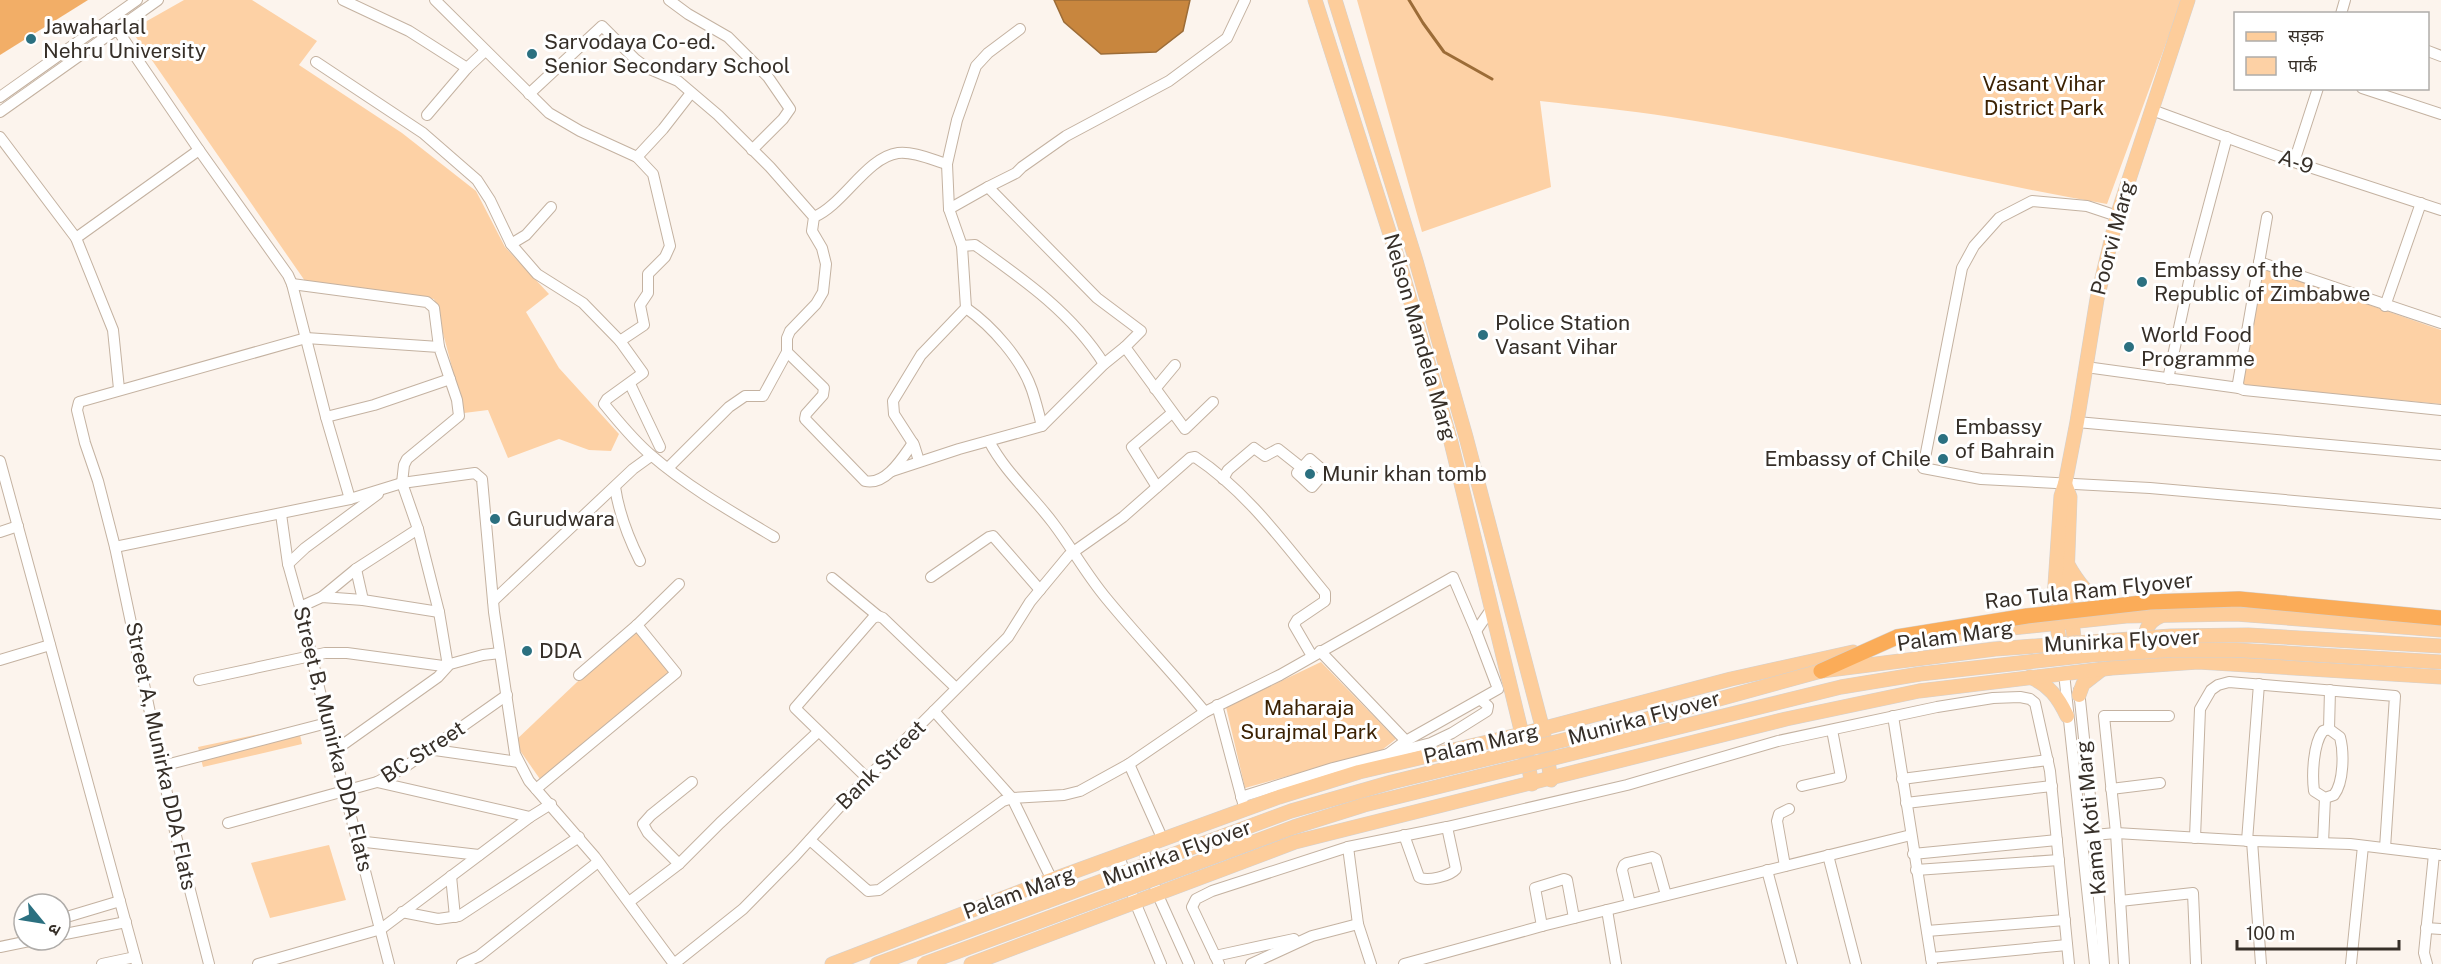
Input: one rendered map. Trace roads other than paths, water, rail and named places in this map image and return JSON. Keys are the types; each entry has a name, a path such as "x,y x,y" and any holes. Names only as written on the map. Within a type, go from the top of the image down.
{"highway":[{"name":"Rao Tula Ram Flyover","path":"1821,670 1897,637 2027,616 2150,602 2239,599 2441,618"}],"main road":[{"name":"Nelson Mandela Marg","path":"1316,0 1403,275 1451,442 1492,608 1504,688 1522,735 1532,784"},
{"name":"Nelson Mandela Marg","path":"1335,0 1416,261 1463,426 1543,730 1551,780"},
{"name":"Poorvi Marg","path":"2071,672 2056,622 2054,578 2061,496 2077,422 2097,299 2117,216 2188,0"},
{"name":"Poorvi Marg","path":"2065,484 2070,497 2067,563 2071,621 2071,672"},
{"path":"2067,563 2079,582 2094,599 2126,616"},
{"name":"Palam Marg","path":"832,964 1164,840 1244,803 1359,772 1543,730 1731,679 1913,639 2056,622 2162,615 2236,614 2441,630"},
{"path":"2162,615 2150,623 2144,643 2150,659 2164,664"},
{"name":"Munirka Flyover","path":"877,964 1291,812 1392,782 1621,726 1821,670 1995,650 2171,636 2248,635 2441,646"},
{"name":"Munirka Flyover","path":"924,964 1294,827 1364,805 1840,687 1985,665 2172,650 2236,650 2441,662"},
{"path":"971,964 1295,842 1551,780 1786,719 1919,691 2071,672 2198,662 2441,677"},
{"path":"2079,695 2083,684 2089,677 2103,669"},
{"path":"2030,677 2047,687 2058,698 2067,716"},
{"path":"1052,880 1070,889 1075,898 1076,909 1073,919 1066,927"}],"street":[{"path":"0,112 113,24 137,0"},
{"path":"0,97 113,24 158,0"},
{"path":"343,0 409,31 467,68"},
{"path":"435,0 549,113 637,157 653,174 670,246 665,257 648,274 648,293 640,304 644,325 620,341"},
{"path":"669,0 728,37 768,77 790,109 752,150"},
{"path":"949,209 1016,173 1066,136 1169,81 1227,38 1245,0"},
{"path":"113,24 292,284 326,417 350,499"},
{"path":"529,94 602,26 635,59 647,68 678,81 718,115 814,217 812,231 822,248 826,264 824,287 816,304 790,331 787,338 787,352 763,396 745,396 729,407 668,468"},
{"path":"1020,29 985,55 976,66 957,120 947,164 949,209 962,246 966,308 996,336 1025,374 1032,389 1042,426"},
{"path":"427,115 467,68 485,51"},
{"path":"316,62 423,133 477,180 490,200 511,244 537,274 583,303 620,341 643,370 642,375 607,399 604,404 625,430 651,456 714,500 774,537"},
{"path":"2294,162 2317,90"},
{"path":"2368,90 2441,114"},
{"path":"637,157 663,129 691,93"},
{"name":"A-9","path":"2152,110 2294,162 2441,210"},
{"path":"0,137 76,238 113,330 119,389 306,338 439,347"},
{"path":"2168,379 2191,272 2227,137"},
{"path":"76,238 199,150"},
{"path":"814,217 839,200 855,181 891,155 904,153 947,164"},
{"path":"787,352 824,388 824,395 805,416 866,482 919,461 1042,426 1104,364 1141,331 1097,298 988,187"},
{"path":"2117,216 2087,206 2032,201 1999,218 1974,246 1962,268 1923,468 1974,478 2162,489 2441,514"},
{"path":"2385,306 2421,203"},
{"path":"511,244 526,235 551,207"},
{"path":"2239,388 2267,217"},
{"path":"962,246 975,245 1050,301 1089,340 1104,364"},
{"path":"2259,262 2441,323"},
{"path":"292,284 427,302 434,308 439,347 459,416 407,459 402,483 418,529 439,612 448,666"},
{"path":"919,461 913,443 894,414 893,401 921,355 966,308"},
{"path":"1125,347 1185,429 1213,402"},
{"path":"1155,389 1175,364"},
{"path":"2086,367 2239,388 2441,410"},
{"path":"326,417 374,405 450,379"},
{"path":"630,384 660,447"},
{"name":"Street A, Munirka DDA Flats","path":"119,389 82,400 77,406 85,443 98,481 115,547 176,836 209,964"},
{"path":"1157,486 1132,447 1172,413"},
{"path":"2077,422 2441,455"},
{"path":"989,441 1003,465 1053,523 1107,599 1167,665 1205,712"},
{"path":"892,471 913,443"},
{"path":"1302,468 1278,449 1265,456 1255,448 1228,470 1222,479 1272,529 1327,596 1325,601 1294,624 1316,654 1406,741"},
{"path":"493,601 633,469 651,456"},
{"name":"Bank Street","path":"674,964 743,909 867,777 1011,634 1040,590 1073,552 1123,517 1192,457 1208,465 1222,479"},
{"path":"0,461 136,961 102,964"},
{"path":"115,547 350,499 402,483 475,473 482,478 493,601 513,746 519,762 536,789 579,837 674,964"},
{"path":"615,488 618,509 627,535 640,561"},
{"path":"288,564 305,548 384,489"},
{"name":"Street B, Munirka DDA Flats","path":"281,514 288,564 388,964"},
{"path":"0,532 18,526"},
{"path":"300,607 322,597 356,569 418,529"},
{"path":"931,577 993,536 1040,590"},
{"path":"356,569 363,600"},
{"path":"810,840 862,886 874,892 985,812 1012,798 1075,794 1129,764 1217,705 1280,675 1452,577 1504,688 1406,741 1388,754"},
{"path":"832,579 883,618 956,688"},
{"path":"579,675 637,625 679,584"},
{"path":"322,597 363,600 439,612"},
{"path":"1476,631 1492,608"},
{"path":"867,777 797,711 796,706 873,618 878,616"},
{"path":"536,789 676,673 637,625"},
{"path":"0,660 50,645"},
{"path":"199,680 325,653 347,653 448,666 483,655 500,653"},
{"path":"334,751 438,676 448,666"},
{"name":"Kama Koti Marg","path":"2071,672 2079,695 2094,835 2104,964"},
{"name":"Kama Koti Marg","path":"2071,672 2067,716 2095,964"},
{"path":"2195,838 2200,709 2205,698 2218,685 2227,682 2395,696 2385,848"},
{"path":"2259,684 2250,841 2261,964"},
{"path":"2329,729 2330,690"},
{"name":"BC Street","path":"228,823 346,793 377,782 402,769 507,695"},
{"path":"1358,924 1217,960 1192,907 1196,899 1212,891 1348,847 1447,827 1627,784 1778,741 1937,706 1993,698 2030,699 2036,705 2052,786 2069,964"},
{"path":"1217,705 1244,803 1333,768 1431,743 1452,734 1487,711 1488,706 1481,700"},
{"path":"934,711 1012,798 1052,880"},
{"path":"1893,716 1932,961 2067,945"},
{"path":"2124,964 2116,833 2104,716 2169,716"},
{"path":"162,766 327,723"},
{"path":"2325,798 2334,795 2339,784 2342,745 2340,736 2329,729"},
{"path":"2325,798 2314,791 2313,782 2318,740 2323,731 2329,729"},
{"path":"1802,786 1841,777 1832,730"},
{"path":"629,902 679,864 818,732"},
{"path":"428,749 519,762"},
{"path":"1902,779 2048,760"},
{"path":"1129,764 1164,840"},
{"path":"377,782 530,817"},
{"path":"679,864 648,833 643,824 692,782"},
{"path":"2111,789 2160,783"},
{"path":"1906,803 2052,786"},
{"path":"2323,843 2325,798"},
{"path":"258,964 381,929 530,817 551,804"},
{"path":"1785,866 1777,821 1779,814 1789,809"},
{"path":"1404,835 1419,877 1425,880 1452,873 1455,870 1447,827"},
{"path":"2082,836 2116,833 2323,843 2437,854 2426,928 2424,956 2427,964"},
{"path":"1404,964 1542,926 1911,835"},
{"path":"402,912 438,919 455,917 579,837"},
{"path":"1914,854 2057,840"},
{"path":"357,841 479,855"},
{"path":"2351,964 2363,846"},
{"path":"1348,847 1358,924 1371,964"},
{"path":"1143,848 1157,893 1189,964"},
{"path":"1828,855 1856,964"},
{"path":"1119,856 1161,964"},
{"path":"1630,904 1622,870 1627,863 1652,857 1656,859 1666,895"},
{"path":"1916,870 2059,860"},
{"path":"462,964 479,956 598,862"},
{"path":"1767,870 1792,964"},
{"path":"451,876 455,917"},
{"path":"1542,926 1534,888 1564,879 1567,880 1574,918"},
{"path":"2120,901 2193,893 2196,964"},
{"path":"72,915 120,901"},
{"path":"1607,910 1616,964"},
{"path":"1927,931 2064,920"},
{"path":"72,933 126,922"},
{"path":"2426,928 2441,929"},
{"path":"1251,964 1312,936"}],"waterway":[{"path":"1409,0 1444,52 1492,79"}],"place":[{"name":"Jawaharlal Nehru University","path":"31,39"},
{"name":"Sarvodaya Co-ed. Senior Secondary School","path":"532,54"},
{"name":"Embassy of the Republic of Zimbabwe","path":"2142,282"},
{"name":"Police Station Vasant Vihar","path":"1483,335"},
{"name":"World Food Programme","path":"2129,347"},
{"name":"Embassy of Bahrain","path":"1943,439"},
{"name":"Embassy of Chile","path":"1943,459"},
{"name":"Munir khan tomb","path":"1310,474"},
{"name":"Gurudwara","path":"495,519"},
{"name":"DDA","path":"527,651"}],"park label":[{"name":"Vasant Vihar District Park","path":"2044,96"},
{"name":"Maharaja Surajmal Park","path":"1309,720"}]}
